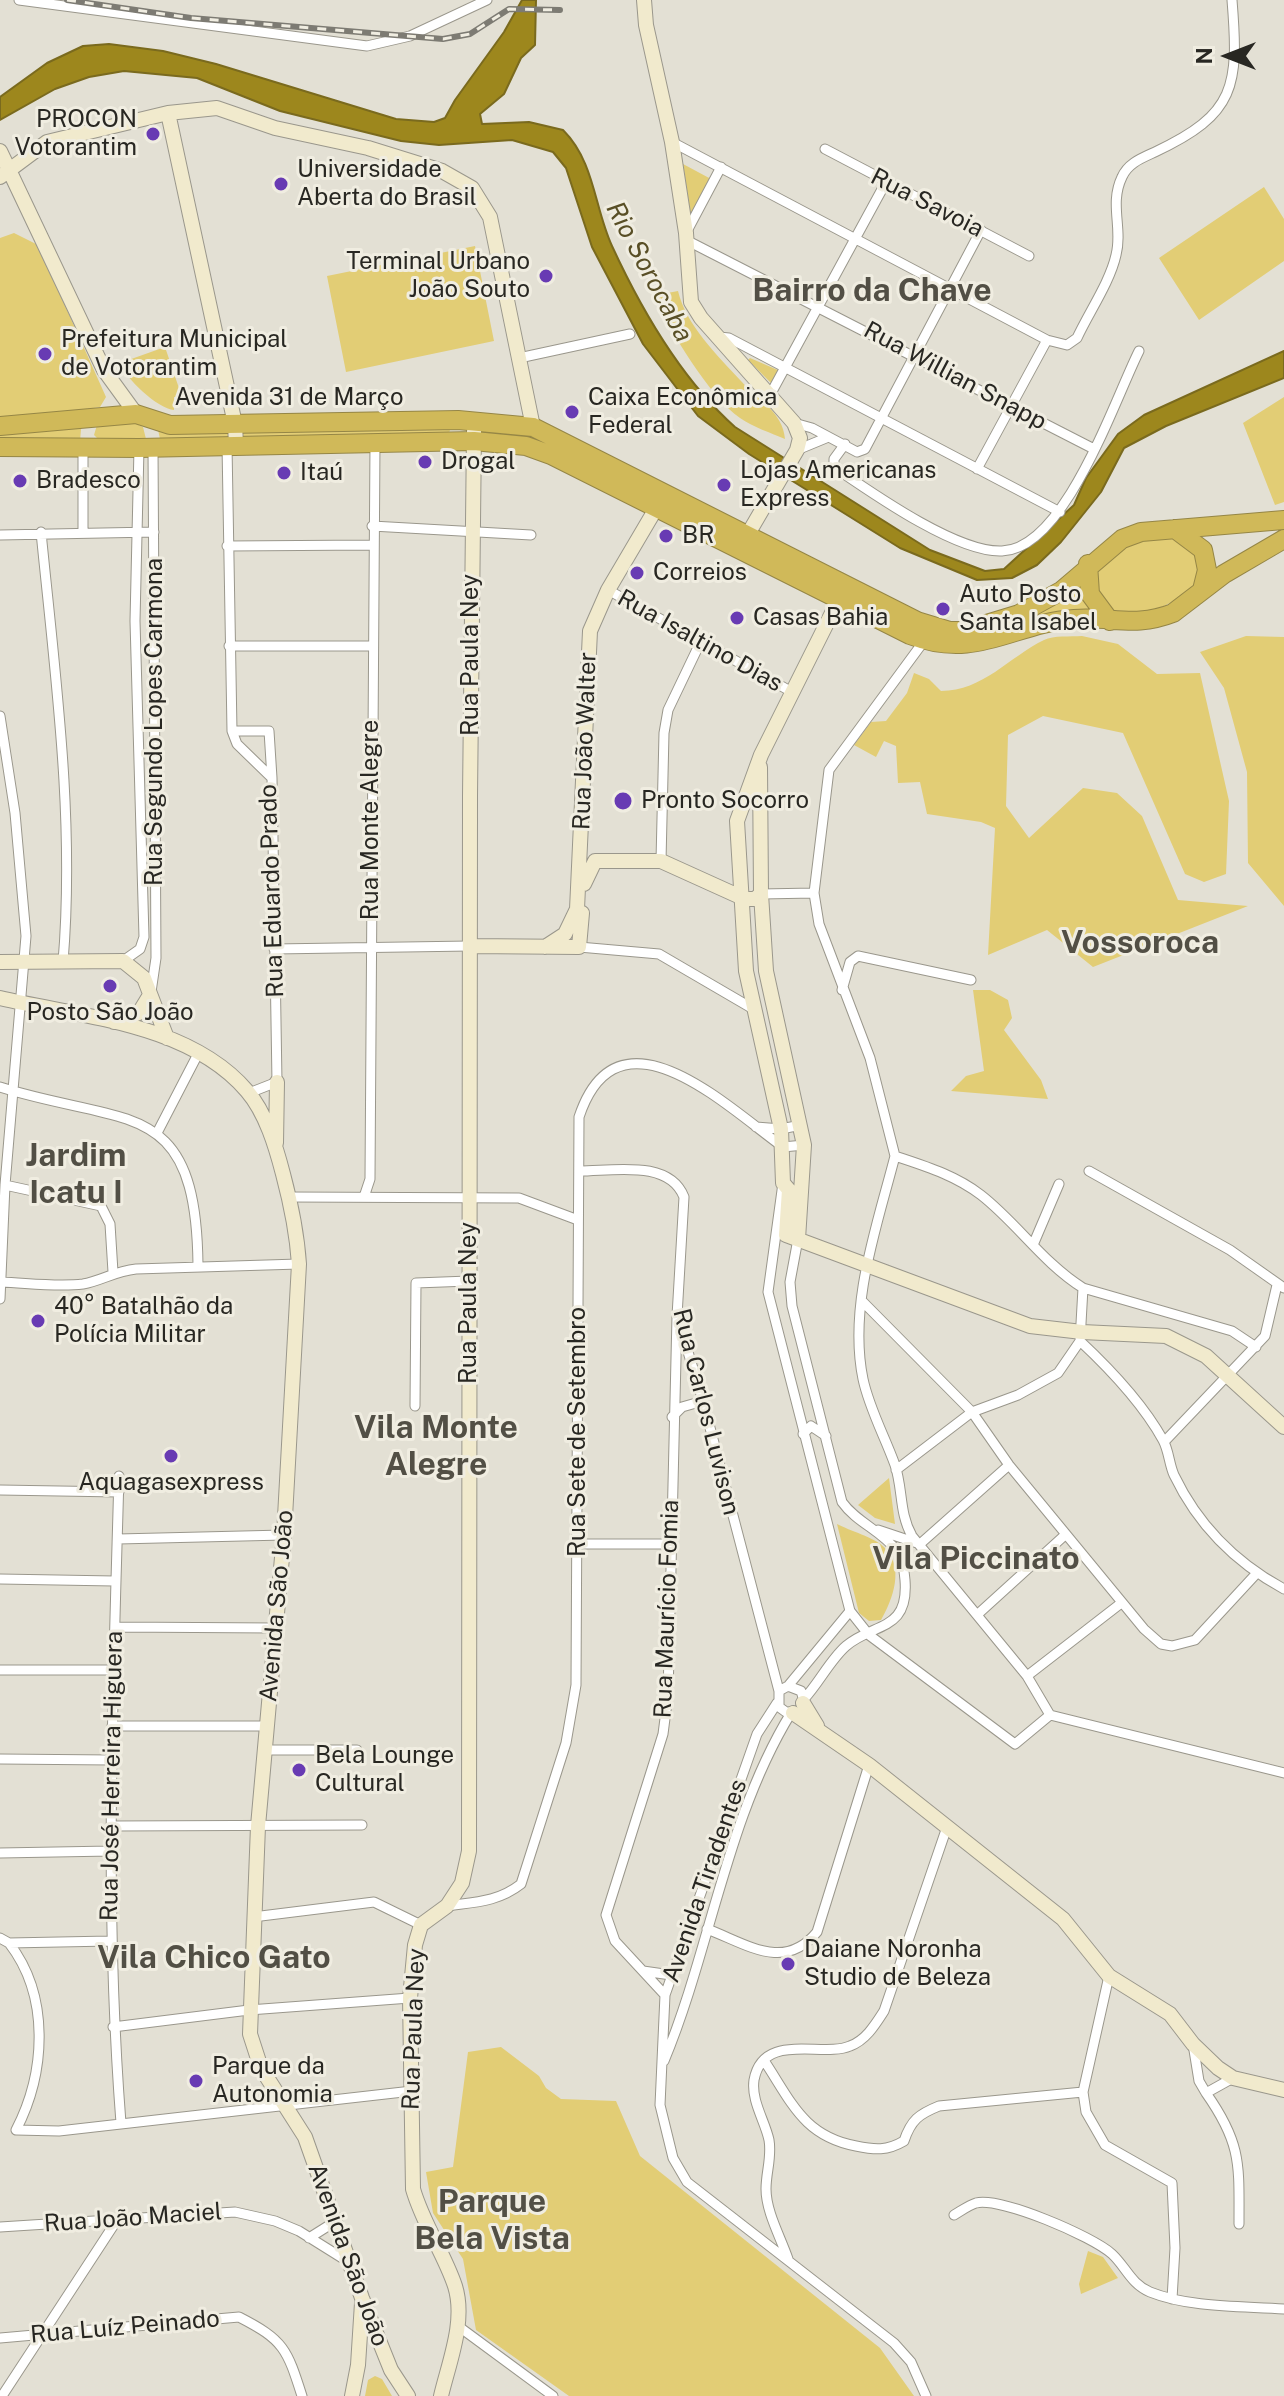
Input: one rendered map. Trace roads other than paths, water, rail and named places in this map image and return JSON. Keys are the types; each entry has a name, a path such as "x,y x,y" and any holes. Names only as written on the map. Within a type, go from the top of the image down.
{"highway":[{"name":"Avenida 31 de Março","path":"0,426 136,414 170,425 475,420 533,427"},
{"path":"136,414 149,430 146,448"},
{"path":"83,448 87,429 100,416"},
{"path":"511,444 533,427 661,502 756,545 924,641 975,644 1070,619 1129,623 1159,618 1173,613 1250,557 1284,539"},
{"name":"Avenida 31 de Março","path":"0,447 146,448 474,441 511,444 551,455 661,502"},
{"path":"661,502 756,545"},
{"path":"843,592 917,621 950,631 963,631 987,626 1041,604 1122,539 1175,529 1284,520"},
{"path":"1175,529 1203,550 1207,570 1202,590"},
{"path":"1088,564 1090,594 1110,621"}],"main road":[{"path":"644,0 646,25 672,142 686,237 691,302 717,337 794,423 800,438 796,452 778,483 756,545"},
{"path":"4,172 47,142 168,113 217,108 275,128 410,160 465,183 490,217 533,427"},
{"path":"168,113 235,424 232,445"},
{"path":"0,151 4,172 104,370 136,414"},
{"name":"Rua Paula Ney","path":"441,2396 458,2326 455,2287 420,2214 413,2189 410,1998 415,1945 421,1925 447,1906 462,1883 469,1851 471,535 475,420"},
{"name":"Rua João Walter","path":"545,947 565,934 573,924 581,846 586,662 590,631 608,590 661,502"},
{"path":"843,592 761,755 737,821 739,895 746,971 781,1129 783,1183 789,1190 786,1235 1030,1326 1081,1337 1166,1336 1206,1356 1284,1427"},
{"path":"761,755 761,894 766,971 804,1145 798,1239"},
{"name":"Rua João Walter","path":"579,947 585,880 595,861 581,846"},
{"path":"595,861 661,861 749,900 761,894"},
{"path":"470,946 579,947"},
{"path":"0,962 123,961 140,973 167,1038"},
{"path":"112,1022 139,1013 150,995"},
{"name":"Avenida São João","path":"0,998 112,1022 167,1038 199,1052 224,1067 249,1093 276,1147 289,1197 299,1264 284,1535 258,1826 249,2010 254,2052 305,2137 337,2220 347,2261 391,2370 408,2396"},
{"path":"755,1010 768,1008 773,1014"},
{"path":"276,1147 277,1082"},
{"path":"798,1707 817,1726 1063,1919 1109,1976 1170,2014 1193,2044 1233,2078 1284,2090"},
{"path":"352,2396 358,2365 362,2298"},
{"name":"Avenida São João","path":"358,2365 391,2370"}],"street":[{"path":"19,0 367,46 410,36 487,0"},
{"path":"672,142 1047,340 1067,345 1077,338 1116,257 1114,201 1123,174 1133,163 1194,134 1220,108 1230,88 1234,58 1232,0"},
{"name":"Rua Savoia","path":"825,149 1029,256"},
{"path":"686,237 721,167"},
{"path":"770,395 886,182"},
{"path":"794,423 812,428 826,438 861,452 882,419 981,230"},
{"name":"Rua Willian Snapp","path":"686,237 1094,449"},
{"path":"519,358 630,334"},
{"path":"717,337 729,338 1060,512"},
{"path":"977,469 1047,340"},
{"path":"845,444 834,459 834,467 894,507 976,546 1000,551 1018,549 1037,536 1060,512 1094,449 1139,351"},
{"path":"796,452 826,438"},
{"name":"Rua Monte Alegre","path":"364,1197 370,1179 371,646 375,443"},
{"path":"232,445 227,546 232,731 269,731 272,778"},
{"path":"83,448 83,532"},
{"path":"123,961 140,949 143,940 135,621 137,532 146,448"},
{"name":"Rua Segundo Lopes Carmona","path":"146,448 154,532 156,940 150,995"},
{"path":"372,526 471,535 531,535"},
{"path":"41,532 63,761 67,914 63,962"},
{"path":"0,535 154,532"},
{"path":"227,546 372,545"},
{"name":"Rua Isaltino Dias","path":"608,590 792,692"},
{"path":"661,861 664,733 668,710 701,641"},
{"path":"924,641 829,770 814,893 819,924 870,1058 895,1156 867,1264 859,1353 863,1381 896,1470 904,1522 1027,1676 1050,1715 1284,1773"},
{"path":"229,646 371,646"},
{"path":"0,716 15,813 25,961 5,1185 0,1299"},
{"name":"Rua Eduardo Prado","path":"232,731 237,744 272,778 277,1082"},
{"path":"761,894 814,893"},
{"path":"143,940 156,940"},
{"path":"274,949 470,946"},
{"path":"579,947 659,954 755,1010"},
{"path":"842,990 850,962 858,956 971,980"},
{"path":"157,1133 199,1052"},
{"name":"Rua Sete de Setembro","path":"447,1906 492,1900 521,1884 571,1723 576,1685 578,1544 579,1117 586,1094 608,1071 631,1062 668,1068 783,1147"},
{"path":"249,1093 277,1082"},
{"path":"0,1087 135,1120 157,1133 180,1160 190,1181 198,1218 198,1265"},
{"path":"756,1127 781,1129 801,1125"},
{"path":"783,1147 804,1145"},
{"path":"895,1156 959,1181 981,1195 1062,1273 1083,1288 1232,1331 1256,1347"},
{"name":"Rua Carlos Luvison","path":"579,1171 665,1173 679,1184 686,1212 679,1264 677,1316 703,1401 779,1691"},
{"path":"1089,1171 1230,1250 1281,1287 1265,1336 1164,1442"},
{"path":"783,1183 768,1292 850,1611 869,1635 1015,1744 1050,1715"},
{"path":"1033,1245 1059,1184"},
{"path":"5,1185 101,1206 110,1224 113,1272"},
{"path":"289,1197 519,1198 578,1220"},
{"path":"798,1239 790,1282 792,1306 842,1502 853,1518 920,1544"},
{"path":"1,1282 81,1284 97,1281 113,1272 198,1265 299,1264"},
{"path":"415,1406 416,1283 469,1281"},
{"path":"896,1470 972,1412 1018,1395 1058,1373 1081,1337 1083,1288"},
{"path":"863,1302 972,1412 1009,1465 1120,1604 1161,1644 1172,1646 1195,1640 1256,1574"},
{"name":"Rua Maurício Fomia","path":"665,1995 615,1941 606,1915 663,1734 668,1695 668,1544 677,1316"},
{"path":"1081,1337 1164,1442 1173,1472 1191,1508 1219,1542 1256,1574 1284,1589"},
{"path":"672,1417 682,1407 703,1401"},
{"path":"803,1434 811,1426 826,1436"},
{"path":"920,1544 1009,1465"},
{"name":"Rua José Herreira Higuera","path":"119,1476 112,1670 110,1941 121,2123"},
{"path":"0,1490 119,1492"},
{"name":"Avenida Tiradentes","path":"661,2068 679,2025 707,1929 763,1766 798,1707 845,1647 898,1616 906,1589 904,1567 897,1551 873,1528"},
{"path":"118,1539 284,1535"},
{"path":"978,1614 1065,1535"},
{"path":"578,1544 668,1544"},
{"path":"0,1579 114,1581"},
{"path":"1027,1676 1120,1604"},
{"path":"788,1686 797,1688 798,1707 782,1710 777,1703 779,1691 788,1686 850,1611"},
{"path":"115,1627 275,1628"},
{"path":"0,1670 112,1670"},
{"name":"Avenida Tiradentes","path":"777,1703 757,1734 665,1995 661,2020 660,2105 673,2158 687,2182 894,2343 911,2362 926,2396"},
{"path":"112,1726 266,1726"},
{"path":"266,1750 357,1750"},
{"path":"0,1759 112,1760"},
{"path":"707,1929 771,1953 792,1953 805,1946 817,1932 869,1765"},
{"path":"111,1826 362,1825"},
{"path":"789,2260 766,2192 771,2154 756,2101 754,2079 765,2062 790,2048 850,2047 873,2029 884,2011 947,1827"},
{"path":"0,1853 111,1851"},
{"path":"253,1917 374,1902 421,1925"},
{"path":"4,1940 110,1941"},
{"path":"4,1940 30,1980 40,2029 38,2071 27,2109 16,2130 59,2131 412,2091"},
{"path":"643,1971 671,1975"},
{"path":"1109,1976 1083,2092 1086,2112 1094,2133 1105,2145 1172,2183 1175,2248 1172,2299"},
{"path":"113,2027 249,2010 410,1998"},
{"path":"661,2020 669,2025 679,2025"},
{"path":"1193,2044 1199,2081 1223,2117 1239,2161 1239,2224"},
{"path":"765,2062 813,2130 831,2141 878,2150 904,2141 909,2125 919,2114 939,2106 1083,2092"},
{"path":"1206,2093 1233,2078"},
{"path":"954,2215 974,2203 986,2202 1023,2212 1097,2244 1115,2256 1136,2284 1172,2299 1284,2309"},
{"name":"Rua João Maciel","path":"0,2227 235,2212 275,2221 347,2261"},
{"path":"2,2396 117,2220"},
{"path":"309,2238 337,2220"},
{"name":"Rua Luíz Peinado","path":"0,2338 239,2317 263,2329 288,2353 302,2396"},
{"path":"458,2326 553,2396"}],"railway":[{"path":"67,0 191,18 443,39 470,34 509,9 560,10"}],"place":[{"name":"PROCON Votorantim","path":"153,134"},
{"name":"Universidade Aberta do Brasil","path":"281,184"},
{"name":"Terminal Urbano João Souto","path":"546,276"},
{"name":"Prefeitura Municipal de Votorantim","path":"45,354"},
{"name":"Caixa Econômica Federal","path":"572,412"},
{"name":"Drogal","path":"425,462"},
{"name":"Itaú","path":"284,473"},
{"name":"Bradesco","path":"20,481"},
{"name":"Lojas Americanas Express","path":"724,485"},
{"name":"BR","path":"666,536"},
{"name":"Correios","path":"637,573"},
{"name":"Auto Posto Santa Isabel","path":"943,609"},
{"name":"Casas Bahia","path":"737,618"},
{"name":"Pronto Socorro","path":"623,801"},
{"name":"Posto São João","path":"110,986"},
{"name":"40° Batalhão da Polícia Militar","path":"38,1321"},
{"name":"Aquagasexpress","path":"171,1456"},
{"name":"Bela Lounge Cultural","path":"299,1770"},
{"name":"Daiane Noronha Studio de Beleza","path":"788,1964"},
{"name":"Parque da Autonomia","path":"196,2081"}],"district":[{"name":"Bairro da Chave","path":"872,291"},
{"name":"Vossoroca","path":"1140,943"},
{"name":"Jardim Icatu I","path":"76,1174"},
{"name":"Vila Monte Alegre","path":"436,1446"},
{"name":"Vila Piccinato","path":"976,1559"},
{"name":"Vila Chico Gato","path":"214,1958"},
{"name":"Parque Bela Vista","path":"492,2220"}],"water label":[{"name":"Rio Sorocaba","path":"649,272"}]}
